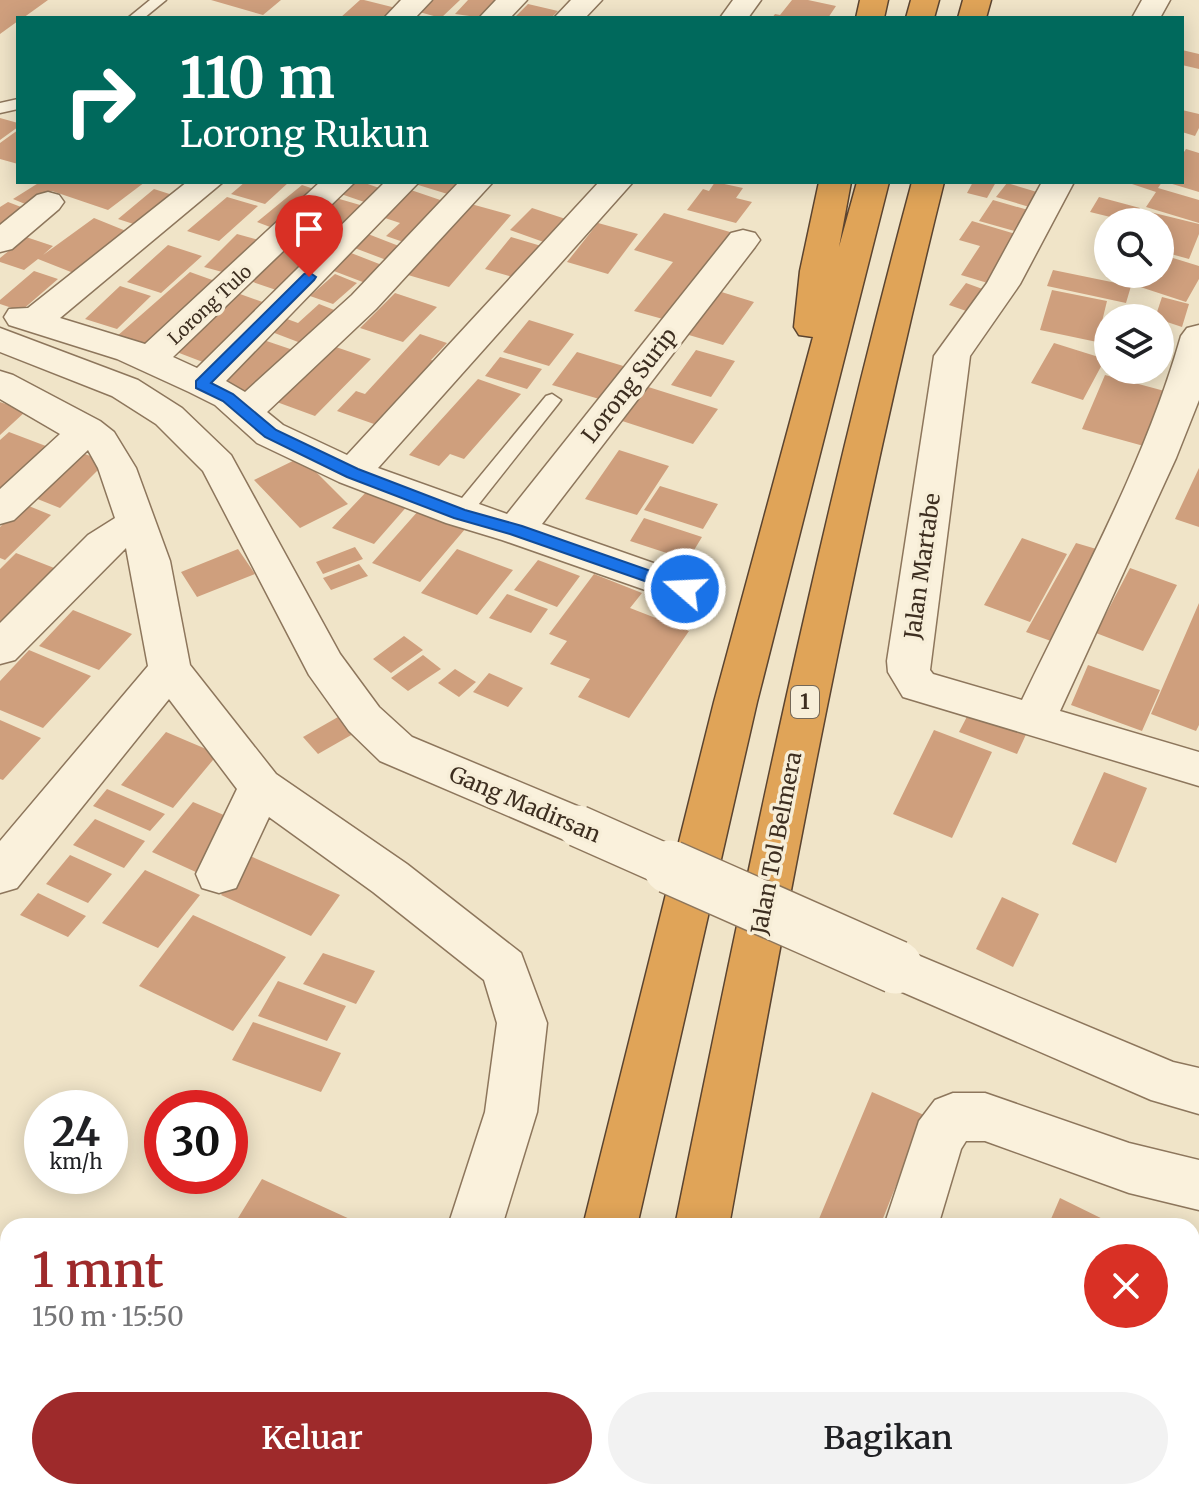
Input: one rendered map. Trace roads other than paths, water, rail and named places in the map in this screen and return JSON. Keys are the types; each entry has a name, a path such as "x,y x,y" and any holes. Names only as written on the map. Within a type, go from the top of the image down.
{"highway":[{"path":"810,409 812,309 835,184"},
{"path":"612,1218 700,837 810,409 872,184"},
{"name":"Jalan Tol Belmera","path":"704,1218 801,718 868,421 927,184"}],"street":[{"path":"400,16 418,0"},
{"path":"495,16 513,0"},
{"path":"570,16 588,0"},
{"path":"17,330 204,184"},
{"name":"Lorong Tulo","path":"149,360 337,184"},
{"path":"202,384 401,184"},
{"path":"246,411 364,302 475,184"},
{"path":"352,473 615,184"},
{"name":"Jalan Martabe","path":"1057,184 1003,284 952,356 908,661 909,672 918,686 1199,769"},
{"path":"0,242 48,202"},
{"name":"Lorong Surip","path":"516,530 743,240"},
{"path":"0,311 17,330 149,360 202,384 246,411 270,434 352,473 460,514 516,530 685,589"},
{"name":"Gang Madirsan","path":"17,330 125,388 169,416 218,464 324,664 364,719 396,749 1169,1084 1199,1091"},
{"path":"1035,719 1157,458 1183,394 1199,336"},
{"path":"0,383 87,430 101,441 117,468 150,561 170,669 260,787 390,878 504,968 522,1023 511,1112 478,1218"},
{"path":"0,511 87,430"},
{"path":"0,649 102,545 137,522"},
{"path":"0,874 170,669"},
{"path":"219,874 260,787"},
{"path":"913,1218 938,1138 953,1117 985,1117 1129,1168 1199,1185"}],"lane":[{"path":"138,16 159,0"},
{"path":"460,514 552,400"}]}
